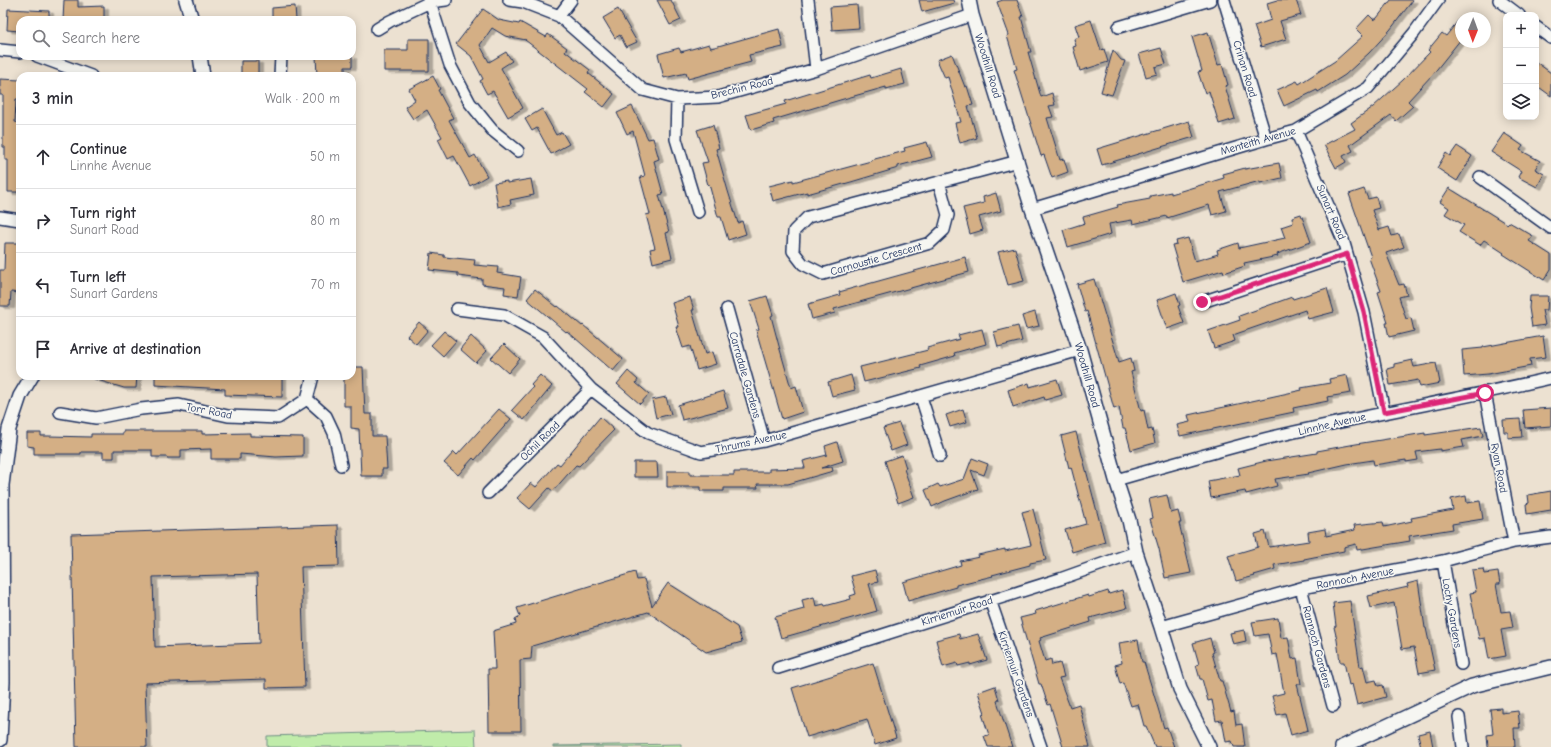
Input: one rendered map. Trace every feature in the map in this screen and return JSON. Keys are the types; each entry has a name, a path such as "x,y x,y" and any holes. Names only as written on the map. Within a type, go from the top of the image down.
{"street":[{"path":"186,0 191,16"},
{"path":"377,29 390,21 430,2 446,0"},
{"name":"Brechin Road","path":"509,0 523,2 559,16 643,90 677,99 718,97 816,69 972,15"},
{"path":"559,16 572,0"},
{"path":"808,0 816,69"},
{"name":"Woodhill Road","path":"969,0 972,15 1032,209 1080,350 1116,480 1129,520 1136,552 1162,627 1180,689 1209,747"},
{"path":"1119,27 1210,0"},
{"name":"Crinan Road","path":"1224,0 1266,138"},
{"name":"Menteith Avenue","path":"1032,209 1266,138 1296,132 1368,88 1414,33 1438,0"},
{"path":"1499,0 1515,12"},
{"path":"430,2 450,65 470,104 492,130 518,151"},
{"path":"1539,29 1551,38"},
{"path":"0,50 16,52"},
{"path":"48,60 80,72"},
{"path":"201,60 202,72"},
{"path":"280,72 281,60"},
{"path":"677,99 676,139 698,212"},
{"name":"Sunart Road","path":"1296,132 1343,240 1364,312 1384,412"},
{"name":"Carnoustie Crescent","path":"939,182 948,215 944,230 930,243 823,274 803,264 793,251 794,231 808,217 939,182 1018,161"},
{"path":"1480,177 1551,228"},
{"path":"0,217 16,219"},
{"path":"1202,302 1347,254"},
{"name":"Thrums Avenue","path":"457,309 504,315 543,337 592,389 648,433 701,452 764,441 1080,350"},
{"name":"Carradale Gardens","path":"727,309 764,441"},
{"name":"Linnhe Avenue","path":"1116,480 1264,439 1384,412 1485,393 1551,378"},
{"path":"0,740 2,485 9,429 20,396 30,380"},
{"path":"312,380 307,400 326,416 334,433 342,465"},
{"name":"Ochil Road","path":"488,493 592,389"},
{"name":"Ryan Road","path":"1485,393 1514,542"},
{"path":"921,397 940,456"},
{"name":"Torr Road","path":"60,412 96,418 141,409 178,405 228,416 278,418 307,400"},
{"name":"Rannoch Avenue","path":"1162,627 1301,588 1443,561 1514,542 1551,537"},
{"name":"Kirriemuir Road","path":"778,668 1060,579 1136,552"},
{"name":"Lochy Gardens","path":"1443,561 1461,664"},
{"name":"Rannoch Gardens","path":"1301,588 1333,706"},
{"name":"Kirriemuir Gardens","path":"990,600 1041,747"},
{"path":"1342,747 1472,686 1551,667"},
{"path":"1459,717 1463,747"}],"green space":[{"path":"475,730 476,747 267,747 267,736"},
{"path":"681,744 681,747 553,747 553,746"}],"building":[{"path":"64,0 78,0 78,7 104,6 104,16 63,16"},
{"path":"657,0 671,0 681,20 670,25"},
{"path":"919,0 953,0 954,3 922,12"},
{"path":"1003,0 1017,0 1023,17 1021,17 1031,52 1028,52 1041,97 1052,93 1055,105 1049,106 1053,117 1047,118 1060,160 1064,159 1068,172 1052,178 1044,155 1041,156 1014,70 1017,69 1007,36 1009,35 997,2"},
{"path":"1277,0 1296,0 1301,15 1280,21 1286,39 1261,47 1254,26 1271,20 1267,3"},
{"path":"1391,0 1413,0 1390,30 1369,53 1345,75 1318,92 1317,90 1284,106 1277,90 1297,81 1299,84 1335,61 1363,36 1356,29 1369,15 1374,20 1377,18"},
{"path":"857,5 859,28 832,30 830,7"},
{"path":"295,6 296,16 272,16 272,8"},
{"path":"8,9 49,11 49,16 16,16 16,31 7,30"},
{"path":"483,9 499,20 519,24 520,22 546,37 548,34 567,48 565,51 590,70 588,73 614,94 604,107 585,92 588,89 526,40 505,36 492,28 480,45 489,62 506,52 512,61 501,68 523,108 508,117 493,91 487,94 480,81 483,79 471,56 456,44"},
{"path":"618,9 637,42 626,47 620,35 615,38 603,18"},
{"path":"1091,20 1101,50 1104,49 1108,62 1080,71 1073,47 1076,46 1074,39 1079,37 1075,25"},
{"path":"1455,25 1455,46 1433,74 1408,101 1413,106 1396,121 1391,115 1350,145 1353,151 1343,156 1346,162 1336,168 1324,145 1355,129 1351,123 1373,107 1403,80 1430,52 1428,50 1442,33 1446,36"},
{"path":"779,29 783,47 749,55 751,62 688,79 686,73 664,78 658,54 679,48 681,52 709,44 711,48"},
{"path":"1208,32 1218,65 1222,64 1228,85 1225,86 1235,119 1219,124 1209,91 1205,93 1198,72 1202,71 1192,37"},
{"path":"408,39 429,39 429,71 384,71 384,50 408,50"},
{"path":"1161,48 1166,64 1155,67 1157,74 1146,77 1139,54"},
{"path":"1113,50 1121,60 1125,61 1112,95 1101,92"},
{"path":"952,54 965,87 967,86 973,105 968,106 977,138 960,143 955,123 961,122 948,77 945,78 937,60"},
{"path":"316,60 352,60 352,67 345,67 345,72 317,72"},
{"path":"241,61 258,61 258,72 241,72"},
{"path":"1539,64 1551,73 1551,96 1539,87"},
{"path":"901,69 905,84 886,89 886,87 773,120 774,123 751,130 746,115 786,104 785,101 870,75 871,78"},
{"path":"433,76 440,89 438,90 453,118 449,120 470,158 475,155 487,176 470,186 454,156 448,159 438,139 442,137 427,110 413,119 405,107 415,100 409,89"},
{"path":"0,79 16,80 16,192 8,192 8,160 5,160 5,147 3,147 3,95 0,95"},
{"path":"632,106 648,139 653,138 659,159 654,161 663,194 659,195 669,232 666,233 672,258 653,263 650,249 655,248 646,215 650,214 640,177 645,176 633,131 627,134 617,113"},
{"path":"542,109 556,135 562,132 569,144 551,154 537,128 532,131 525,119"},
{"path":"1189,121 1194,137 1102,165 1097,149"},
{"path":"713,125 719,148 716,149 728,191 738,223 742,221 746,234 728,240 721,217 718,217 709,184 708,185 702,163 708,162 697,130"},
{"path":"1504,133 1523,146 1520,150 1540,161 1535,169 1544,174 1537,187 1518,177 1521,171 1491,152"},
{"path":"927,142 932,157 898,166 898,168 851,182 807,194 807,192 773,201 769,186 793,180 793,182 871,161 905,151 904,148"},
{"path":"1457,146 1472,156 1457,181 1437,168 1446,153 1450,156"},
{"path":"1279,163 1282,178 1260,183 1260,181 1220,192 1226,211 1212,215 1209,205 1167,218 1167,216 1133,224 1132,220 1109,224 1111,234 1068,247 1063,230 1085,223 1083,217 1118,207 1117,205 1150,199 1150,196 1171,192 1171,194 1224,178 1223,174 1245,168"},
{"path":"531,179 534,195 510,200 511,204 498,207 494,183 507,181 507,183"},
{"path":"1449,188 1507,224 1509,222 1533,236 1529,241 1551,255 1551,269 1544,280 1484,240 1480,245 1459,232 1464,225 1445,214 1449,208 1440,202"},
{"path":"1364,189 1368,199 1376,197 1379,208 1372,210 1379,230 1389,227 1392,236 1399,234 1404,247 1386,253 1399,285 1404,284 1407,295 1399,297 1406,319 1411,318 1414,331 1389,337 1386,323 1388,323 1378,292 1381,291 1349,194"},
{"path":"996,193 1001,211 979,217 983,230 970,234 963,208 984,203 983,197"},
{"path":"1301,214 1311,242 1277,254 1278,256 1244,263 1245,266 1224,273 1223,270 1183,282 1172,245 1177,244 1176,241 1188,238 1195,261 1218,254 1217,250 1238,243 1239,248 1285,238 1281,227 1293,223 1292,217"},
{"path":"5,243 16,243 16,293 11,292 10,306 0,306 0,270 4,270"},
{"path":"1015,248 1024,281 1008,285 998,252"},
{"path":"431,253 444,255 444,257 475,260 474,265 498,267 497,273 521,277 518,296 504,294 505,287 482,284 482,279 458,276 458,273 429,270"},
{"path":"965,257 969,272 834,309 835,313 812,319 808,304 840,295 839,292"},
{"path":"1094,279 1119,362 1131,358 1134,371 1131,372 1141,411 1144,410 1148,430 1152,429 1155,443 1131,450 1125,428 1123,428 1119,407 1114,409 1087,311 1085,312 1077,284"},
{"path":"1327,288 1334,312 1308,319 1305,310 1233,335 1235,341 1214,348 1208,331 1240,320 1239,316 1292,297 1293,299"},
{"path":"535,289 582,326 583,325 623,359 613,371 527,299"},
{"path":"1176,293 1180,305 1178,306 1184,323 1167,329 1157,300"},
{"path":"767,296 791,388 796,386 803,412 782,419 756,330 759,329 750,301"},
{"path":"1530,296 1548,296 1547,310 1542,310 1545,325 1532,327 1529,308"},
{"path":"690,297 694,310 692,310 705,354 712,352 716,364 697,370 690,346 683,348 676,327 679,327 672,303"},
{"path":"1035,312 1039,326 1026,329 1022,316"},
{"path":"419,322 428,330 416,344 407,336"},
{"path":"1018,326 1022,341 998,347 994,332"},
{"path":"982,329 986,344 954,353 955,356 920,366 921,368 864,382 860,367 928,350 927,348 960,339 958,335"},
{"path":"444,331 456,341 443,356 431,345"},
{"path":"471,336 487,351 476,363 460,349"},
{"path":"1543,336 1546,357 1530,359 1531,366 1488,374 1464,376 1462,350 1483,348"},
{"path":"504,344 520,359 508,373 491,358"},
{"path":"1412,360 1414,367 1436,363 1440,383 1420,387 1418,380 1390,385 1387,369 1394,367 1394,364"},
{"path":"356,367 363,367 365,414 372,414 372,436 385,436 387,469 382,469 382,476 361,476 359,429 351,428 351,406 344,406 344,380 356,380"},
{"path":"628,371 638,380 636,383 649,394 640,404 617,384"},
{"path":"540,375 552,386 524,420 512,410 533,387 531,385"},
{"path":"851,375 855,390 832,396 828,382"},
{"path":"1347,375 1351,393 1327,397 1328,401 1293,408 1294,412 1180,436 1177,425 1190,422 1188,415 1302,390 1301,388 1330,383 1329,379"},
{"path":"1057,379 1062,395 1045,400 1044,397 1013,407 1008,390 1029,383 1030,387"},
{"path":"97,380 137,380 136,388 124,388"},
{"path":"155,380 282,380 282,397 225,395 225,389 155,385"},
{"path":"723,391 728,408 682,420 678,405"},
{"path":"666,397 671,414 656,418 652,400"},
{"path":"1551,408 1551,426 1525,428 1523,410"},
{"path":"499,409 511,419 475,460 473,458 458,475 444,463 454,452 457,455"},
{"path":"963,409 967,422 950,427 946,415"},
{"path":"600,417 614,430 579,466 576,465 553,491 549,488 530,509 517,498 531,483 536,487 557,463 560,465"},
{"path":"1520,419 1522,437 1508,438 1508,432 1504,432 1503,420"},
{"path":"899,423 907,445 891,451 883,428"},
{"path":"1481,427 1483,436 1462,440 1464,447 1440,451 1440,449 1416,452 1418,460 1406,462 1406,460 1374,465 1373,460 1347,464 1308,473 1309,474 1275,479 1277,486 1246,494 1245,491 1211,498 1208,481 1240,475 1238,468 1266,461 1317,453 1317,451 1356,444 1425,433 1425,435"},
{"path":"123,431 202,431 202,434 250,433 250,436 303,437 303,456 276,457 240,454 240,459 211,459 211,449 181,450 181,458 152,457 152,450 114,450 114,458 103,458 103,452 81,452 81,454 34,454 34,447 27,446 27,433 41,433 41,436 91,437 91,434 123,434"},
{"path":"1076,432 1105,542 1072,552 1065,530 1086,524 1061,436"},
{"path":"837,442 843,461 821,468 832,467 833,471 788,484 757,484 758,488 724,488 724,491 700,491 700,487 667,487 667,471 690,471 690,475 734,475 734,472 769,472 769,469 805,468 803,461 827,455 825,446"},
{"path":"902,455 906,468 904,469 914,497 898,503 885,461"},
{"path":"972,458 988,464 984,475 971,470 978,489 932,507 925,490 938,484 940,487 964,479"},
{"path":"634,462 657,462 658,477 634,477"},
{"path":"1551,491 1551,510 1527,514 1526,504 1529,503 1528,495"},
{"path":"1167,495 1171,513 1178,511 1181,523 1179,523 1191,573 1165,578 1159,549 1150,519 1153,518 1149,499"},
{"path":"1466,496 1467,503 1480,501 1483,519 1452,524 1453,529 1409,536 1410,541 1357,550 1356,544 1344,547 1344,551 1274,565 1275,569 1236,581 1228,556 1258,547 1255,534 1265,531 1269,547 1309,541 1308,532 1325,529 1326,536 1355,530 1354,525 1383,522 1384,527 1412,521 1411,518 1453,510 1451,499"},
{"path":"1033,509 1046,560 1030,563 1030,565 956,585 956,587 908,601 903,582 961,565 960,561 979,557 978,555 1031,545 1022,512"},
{"path":"338,525 339,566 301,567 305,687 266,688 266,679 145,683 147,747 76,747 71,534","holes":["257,574 259,643 155,647 153,577"]},
{"path":"1483,569 1484,574 1498,572 1500,584 1496,584 1501,612 1510,611 1513,628 1501,630 1506,656 1489,659 1485,638 1479,639 1470,593 1476,592 1472,570"},
{"path":"875,570 878,582 869,584 877,611 781,638 775,617 804,609 802,600 814,597 816,606 824,604 825,606 851,599 850,596 856,594 851,576"},
{"path":"635,572 637,580 644,579 652,606 668,583 737,627 742,642 706,652 648,612 532,646 531,659 520,660 521,731 489,731 488,669 495,669 493,631 516,624 515,619 520,616 517,608"},
{"path":"1418,581 1425,628 1435,670 1419,673 1414,647 1402,649 1394,603 1371,608 1368,596 1408,587 1407,584"},
{"path":"1122,590 1127,608 1090,618 1091,622 1040,638 1041,640 1039,641 1045,661 1051,659 1052,665 1060,663 1064,677 1059,678 1070,707 1079,704 1090,747 1063,747 1050,704 1048,705 1041,684 1039,684 1020,618 1036,614 1035,611 1088,595 1089,597 1108,591 1109,594"},
{"path":"1350,601 1360,667 1363,666 1367,682 1376,680 1378,686 1383,685 1386,697 1357,705 1352,684 1349,685 1344,662 1340,662 1334,627 1336,626 1333,603"},
{"path":"1278,618 1281,638 1288,637 1292,659 1297,658 1301,684 1297,684 1308,730 1291,735 1285,713 1277,715 1272,696 1284,693 1277,654 1272,655 1268,634 1255,636 1252,622"},
{"path":"1244,630 1246,641 1233,644 1230,633"},
{"path":"959,634 960,639 978,634 987,660 970,665 970,663 958,666 957,663 943,667 936,640"},
{"path":"1210,638 1214,652 1212,653 1231,712 1234,711 1236,725 1242,724 1245,747 1234,747 1232,741 1226,742 1222,720 1216,721 1212,700 1208,701 1202,679 1200,679 1196,665 1199,664 1193,643"},
{"path":"1138,640 1142,662 1144,662 1164,728 1167,727 1174,747 1155,747 1146,726 1144,726 1138,704 1131,706 1123,683 1120,684 1115,665 1122,663 1119,643"},
{"path":"873,663 896,738 875,745 867,719 807,737 792,688"},
{"path":"995,686 999,700 997,701 1012,747 988,747 984,736 989,735 982,714 985,713 978,692"},
{"path":"1501,708 1501,713 1518,711 1520,728 1514,728 1515,747 1488,747 1487,735 1493,734 1490,709"},
{"path":"1430,731 1433,747 1421,747 1418,734"}],"route":[{"path":"1202,302 1347,254 1364,312 1384,412 1485,393"}]}
